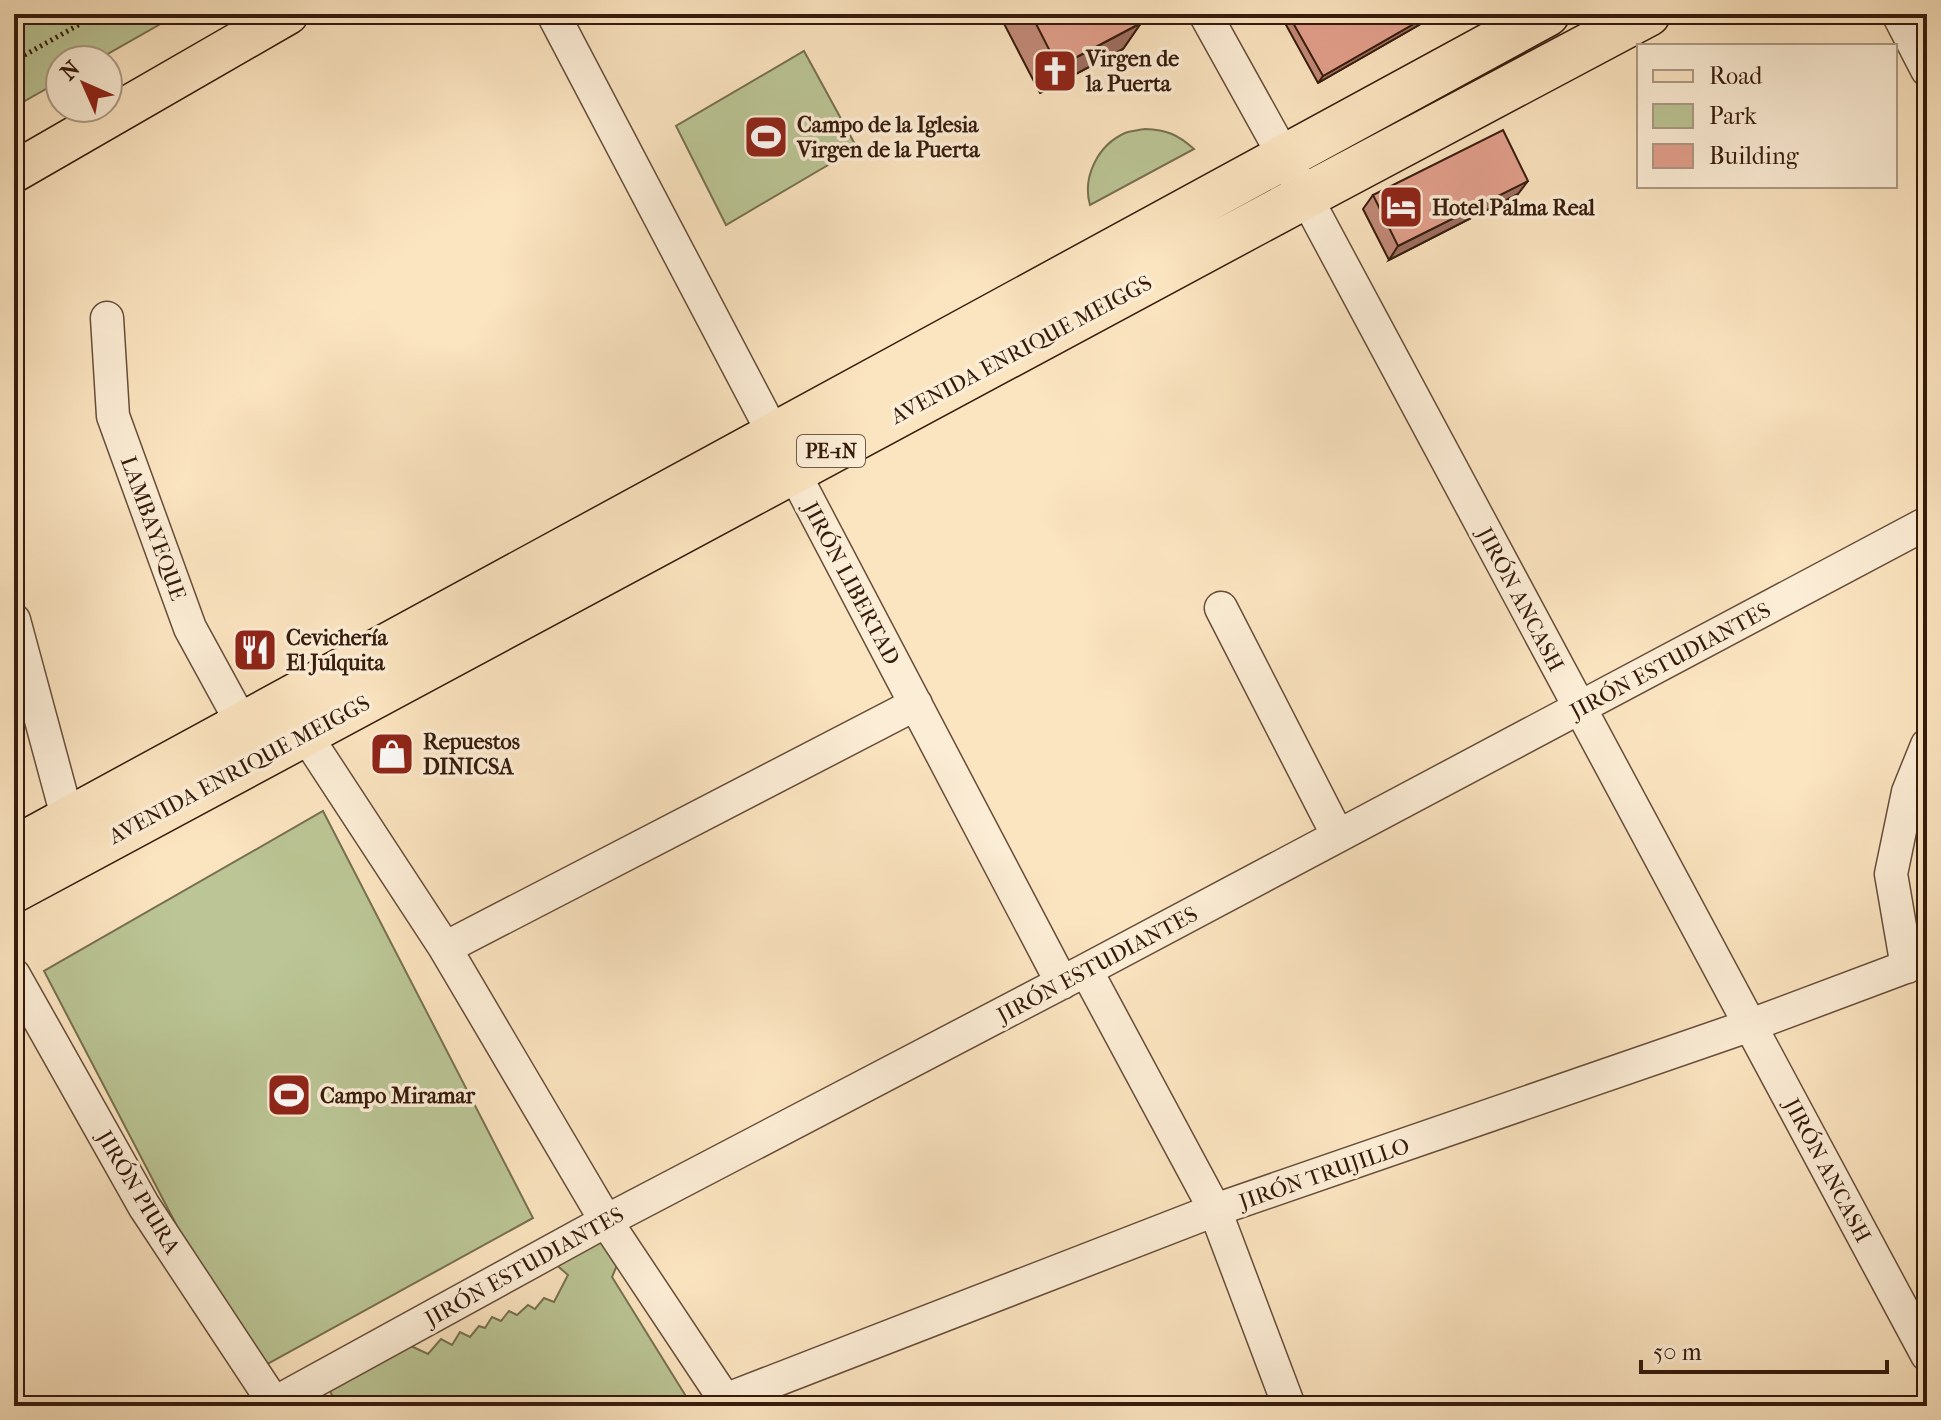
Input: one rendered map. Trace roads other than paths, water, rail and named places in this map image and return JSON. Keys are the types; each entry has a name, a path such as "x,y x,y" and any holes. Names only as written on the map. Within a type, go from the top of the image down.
{"highway":[{"name":"AVENIDA ENRIQUE MEIGGS","path":"14,890 305,734 1285,158 1547,14"},
{"name":"AVENIDA ENRIQUE MEIGGS","path":"14,849 243,725 784,453 1304,197 1648,14"}],"main road":[{"path":"14,172 288,14"}],"street":[{"name":"JIRÓN LIBERTAD","path":"553,14 916,704 1215,1210 1289,1406"},
{"name":"JIRÓN ANCASH","path":"1205,14 1927,1355"},
{"path":"1898,14 1927,70"},
{"name":"LAMBAYEQUE","path":"107,318 113,416 190,628 243,725"},
{"name":"JIRÓN ESTUDIANTES","path":"271,1405 320,1393 606,1221 1927,523"},
{"path":"1221,608 1338,836"},
{"path":"14,620 68,820"},
{"path":"445,948 916,704"},
{"path":"305,734 445,948 606,1221 727,1403"},
{"path":"1917,963 1891,874 1908,792 1927,745"},
{"name":"JIRÓN TRUJILLO","path":"727,1403 1215,1210 1751,1025 1917,963"},
{"name":"JIRÓN PIURA","path":"14,975 144,1206 271,1405"}],"place":[{"name":"Virgen de la Puerta","path":"1055,71"},
{"name":"Campo de la Iglesia Virgen de la Puerta","path":"766,137"},
{"name":"Hotel Palma Real","path":"1401,207"},
{"name":"Cevichería El Julquita","path":"255,650"},
{"name":"Repuestos DINICSA","path":"392,754"},
{"name":"Campo Miramar","path":"289,1095"}]}
